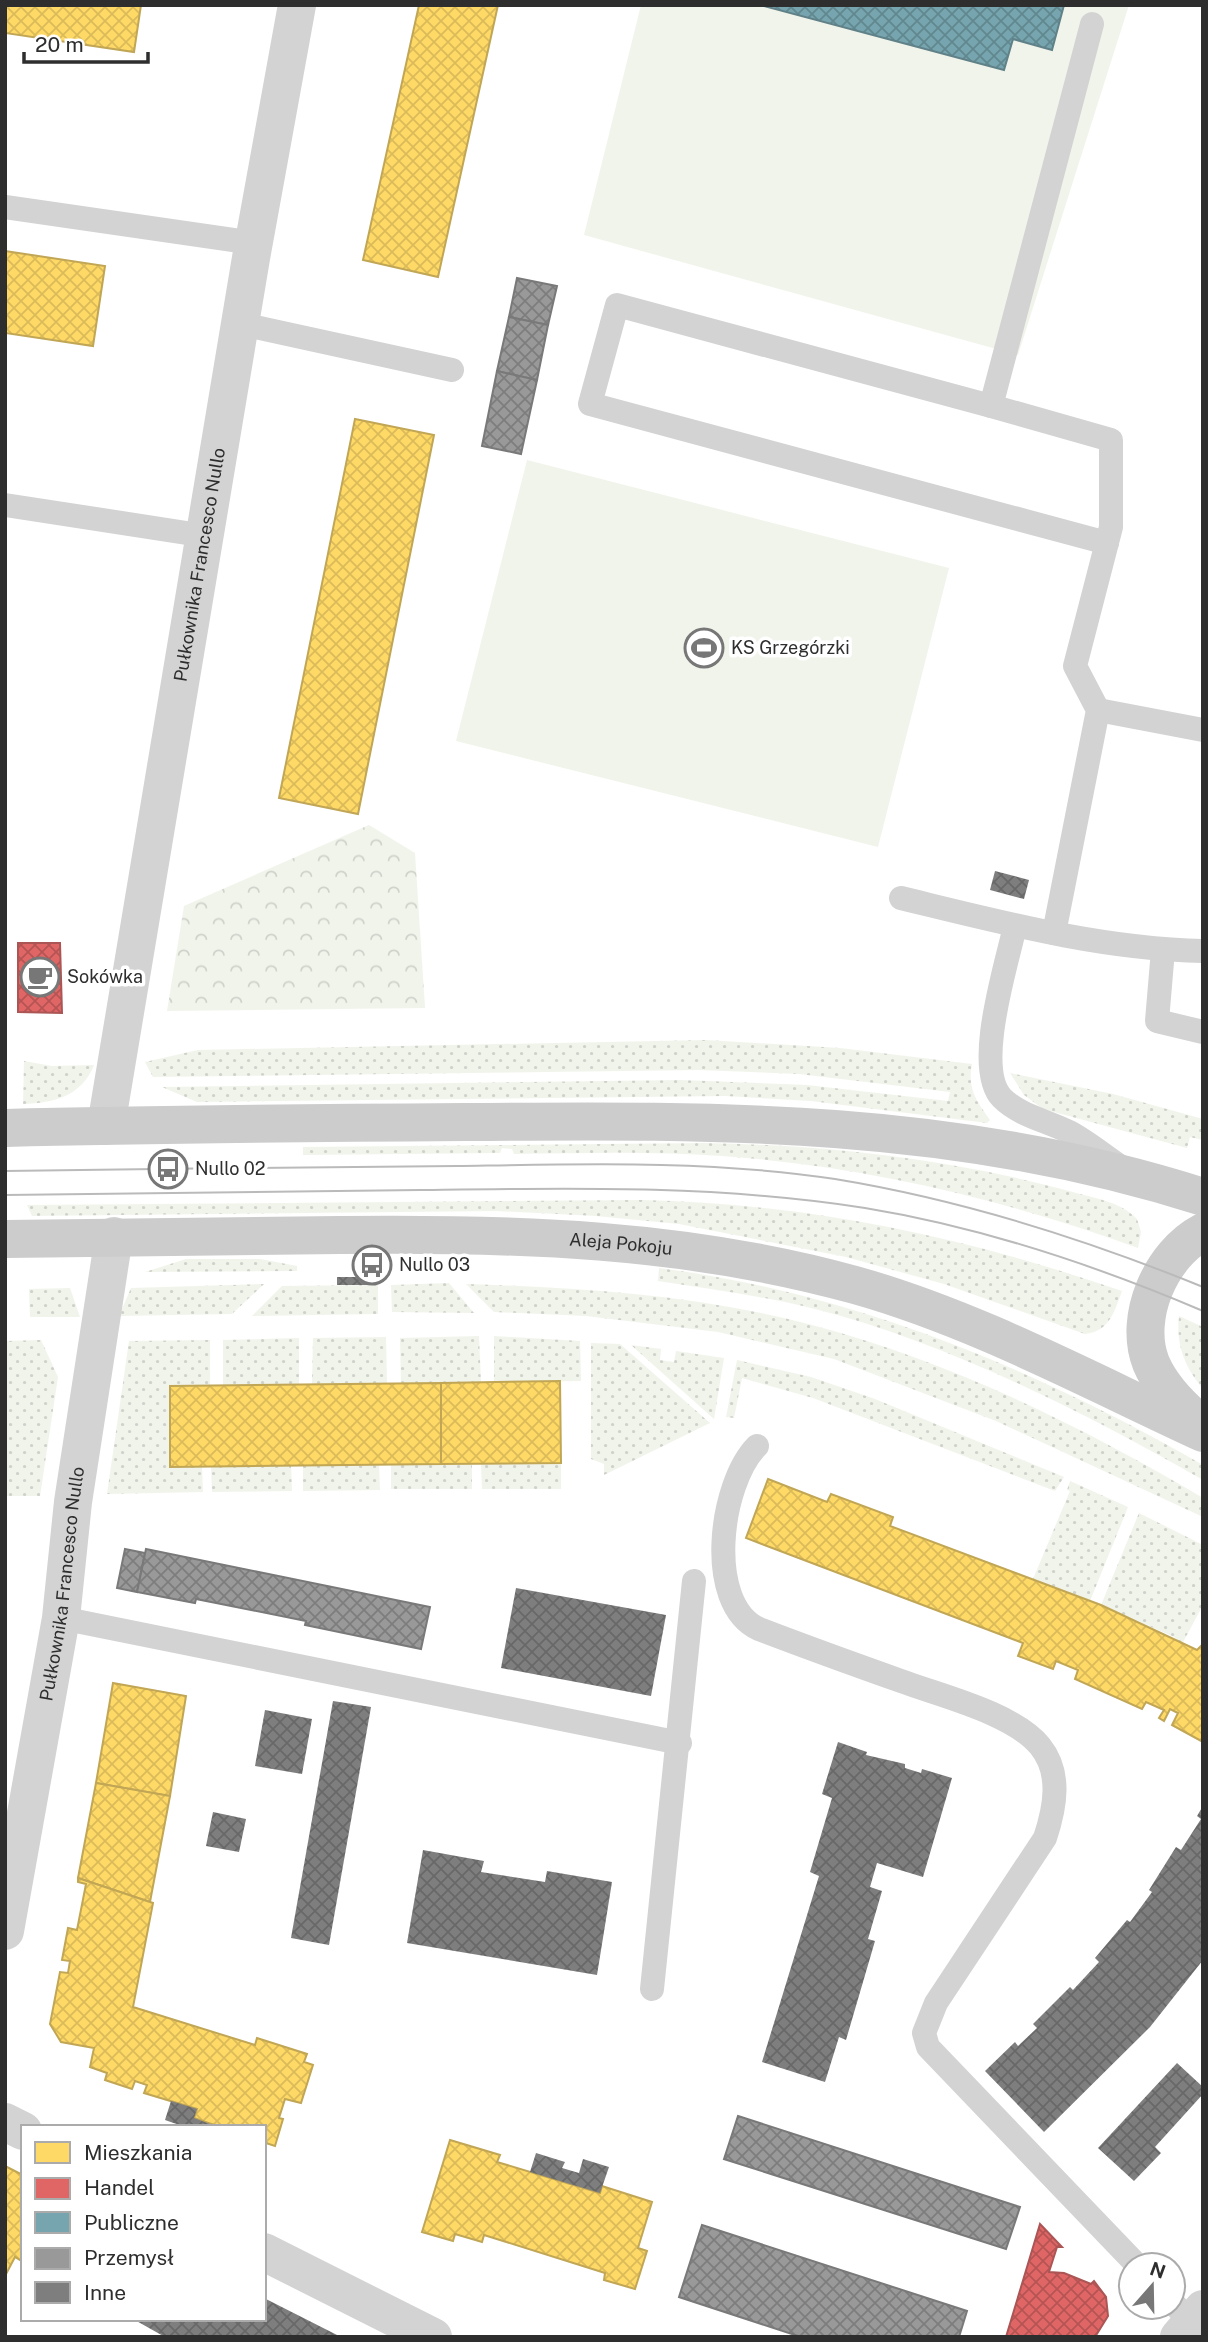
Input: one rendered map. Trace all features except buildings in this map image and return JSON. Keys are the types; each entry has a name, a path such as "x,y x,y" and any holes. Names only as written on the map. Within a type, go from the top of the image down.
{"main road":[{"path":"5,1128 537,1121 794,1124 924,1136 1062,1158 1130,1173 1203,1196"},
{"path":"1203,1232 1183,1244 1168,1259 1151,1304 1147,1331 1150,1360 1156,1374 1176,1400 1203,1425"},
{"name":"Aleja Pokoju","path":"5,1239 484,1234 603,1240 710,1253 815,1275 895,1299 981,1332 1203,1433"}],"street":[{"name":"Pułkownika Francesco Nullo","path":"106,1126 254,243 297,5"},
{"name":"Pułkownika Francesco Nullo","path":"5,1930 61,1618 75,1489 114,1236"},
{"path":"5,2122 21,2130"},
{"path":"266,2253 433,2337"}],"lane":[{"path":"991,406 1092,24"},
{"path":"5,206 254,243"},
{"path":"1054,933 1098,710 1075,666 1107,543 1111,527 1111,440 617,305 590,404 1107,543"},
{"path":"241,324 453,370"},
{"path":"5,505 206,536"},
{"path":"1098,710 1203,730"},
{"path":"901,898 1054,933 1163,950 1203,951"},
{"path":"1015,926 990,1056 994,1086 1002,1097 1016,1108 1071,1133 1130,1173"},
{"path":"1163,950 1157,1021 1203,1031"},
{"path":"757,1446 736,1478 725,1524 728,1588 738,1615 759,1629 977,1709 1028,1732 1042,1749 1055,1777 1054,1813 1045,1838 936,2003 924,2033 928,2047 1124,2251"},
{"path":"652,1989 680,1743 694,1581"},
{"path":"61,1618 680,1743"}],"green space":[{"path":"641,5 1129,5 1018,355 584,235"},
{"name":"KS Grzegórzki","path":"527,460 949,568 878,847 456,741"},
{"path":"369,825 415,853 425,1008 167,1011 184,906"},
{"path":"706,1040 840,1048 972,1064 972,1088 990,1120 987,1123 811,1101 725,1096 197,1102 162,1087 681,1080 807,1085 948,1101 950,1092 799,1074 699,1070 153,1077 145,1062 198,1050"},
{"path":"24,1061 52,1066 94,1065 82,1084 66,1096 23,1104"},
{"path":"1010,1073 1113,1094 1203,1119 1203,1140 1190,1137 1187,1148 1043,1109 1024,1095"},
{"path":"705,1143 797,1147 889,1156 1025,1180 1097,1198 1123,1208 1137,1219 1141,1232 1138,1248 1036,1214 933,1187 775,1161 670,1153 514,1154 512,1149 502,1148 500,1153 303,1155 303,1147"},
{"path":"641,1200 765,1208 885,1226 1003,1254 1122,1291 1106,1325 1085,1334 944,1284 846,1257 679,1224 496,1211 32,1216 27,1205"},
{"path":"186,1259 260,1259 297,1266 297,1271 145,1272"},
{"path":"659,1268 802,1296 940,1339 1074,1397 1139,1430 1203,1465 1203,1480 1063,1405 914,1340 795,1304 658,1281"},
{"path":"449,1283 474,1313 392,1312 391,1285"},
{"path":"264,1284 232,1314 119,1316 131,1288"},
{"path":"466,1284 597,1291 727,1306 812,1325 863,1340 964,1377 1062,1421 1203,1498 1203,1517 996,1421 834,1359 718,1332 586,1316 494,1312"},
{"path":"378,1285 378,1314 252,1316 282,1286"},
{"path":"70,1288 80,1317 30,1317 29,1289"},
{"path":"1179,1316 1203,1327 1203,1389 1191,1372 1180,1346"},
{"path":"479,1336 481,1382 401,1384 400,1338"},
{"path":"494,1336 580,1341 581,1381 494,1382"},
{"path":"386,1337 387,1384 312,1384 313,1338"},
{"path":"299,1338 299,1385 223,1386 223,1340"},
{"path":"41,1340 58,1377 40,1496 5,1496 5,1341"},
{"path":"210,1340 210,1386 170,1387 170,1467 202,1467 203,1492 107,1494 129,1341"},
{"path":"591,1343 620,1344 710,1423 604,1475 604,1464 591,1459"},
{"path":"631,1345 661,1349 660,1360 674,1362 676,1351 724,1358 714,1419"},
{"path":"737,1360 811,1377 875,1399 1064,1477 1055,1491 813,1398 742,1378 734,1418 726,1417"},
{"path":"561,1463 561,1489 482,1489 481,1464"},
{"path":"472,1464 472,1489 391,1489 391,1465"},
{"path":"379,1465 380,1490 303,1491 303,1466"},
{"path":"291,1466 292,1491 212,1492 211,1467"},
{"path":"1070,1481 1128,1507 1090,1601 1033,1579 1070,1491 1067,1490"},
{"path":"1139,1513 1203,1545 1203,1605 1182,1644 1174,1637 1101,1605"}],"tram line":[{"path":"5,1171 599,1164 694,1166 788,1173 883,1188 976,1209 1113,1252 1203,1287"},
{"path":"5,1195 536,1189 755,1195 865,1208 952,1226 1079,1263 1203,1311"}],"place":[{"name":"KS Grzegórzki","path":"704,648"},
{"name":"Sokówka","path":"40,977"},
{"name":"Nullo 02","path":"168,1169"},
{"name":"Nullo 03","path":"372,1265"}]}
